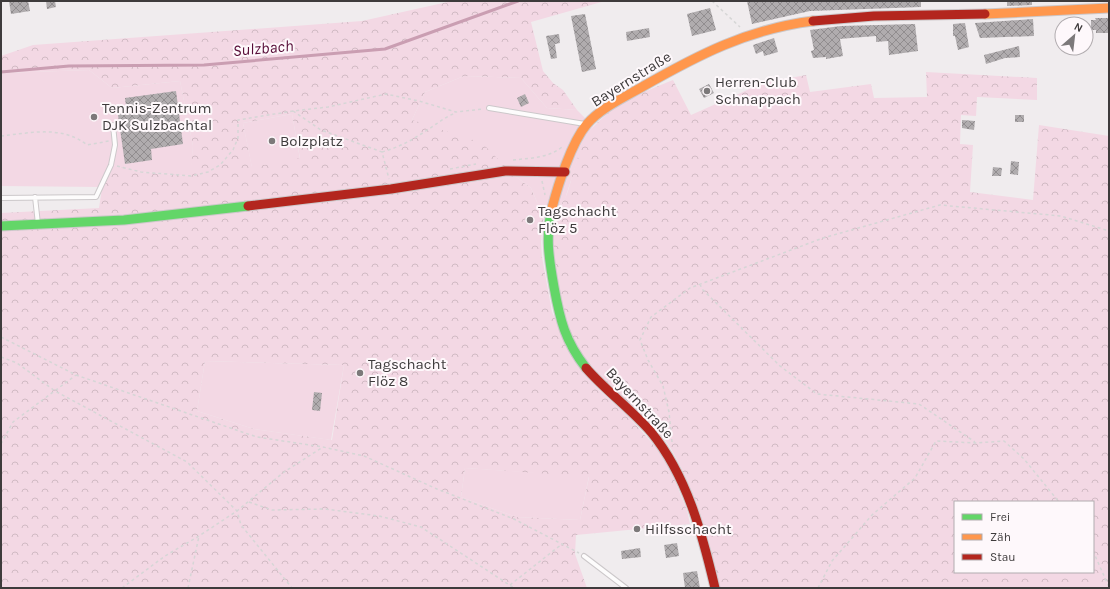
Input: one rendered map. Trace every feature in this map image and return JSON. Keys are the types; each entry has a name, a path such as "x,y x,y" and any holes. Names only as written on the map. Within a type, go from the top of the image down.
{"street":[{"name":"Bayernstraße","path":"715,588 706,549 700,531 675,467 666,450 650,431 603,386 570,344 563,329 548,257 547,242 550,219 564,172 576,144 587,124 608,108 706,51 745,36 784,25 840,18 1109,8"},
{"path":"1,226 124,220 391,189 505,171 540,170 564,172"}],"lane":[{"path":"489,108 587,124"},
{"path":"1,198 96,197 110,165 115,145 113,125"},
{"path":"35,197 38,224"},
{"path":"584,556 626,588"}],"path":[{"path":"712,1 735,21 745,36"},
{"path":"110,165 141,172 191,176 208,172 220,164 233,150 238,138 238,120 328,107 386,94 419,101 456,112"},
{"path":"293,111 321,130 382,152 397,148 456,112 489,108"},
{"path":"1,136 60,132 78,138 87,145 103,143 114,138"},
{"path":"510,161 544,156 554,153 562,147"},
{"path":"382,152 391,189"},
{"path":"443,170 481,164"},
{"path":"540,170 545,199"},
{"path":"666,450 671,445 673,438 663,386 648,360 640,340 651,317 690,288 823,238 940,204 1061,216 1109,231"},
{"path":"700,284 702,289 780,366 817,394 919,404 976,443"},
{"path":"1,337 76,375 257,437 323,446 364,456 437,489 514,519 584,556"},
{"path":"1,357 17,363 55,390 187,462 236,511 241,525 292,588"},
{"path":"1,444 13,422 76,375"},
{"path":"818,588 832,561 872,514 915,478 936,441 976,443 1004,440 1024,459 1058,501"},
{"path":"122,588 165,556 199,536 249,502 284,472 323,446"},
{"path":"249,502 272,510 325,509 379,516 421,527 514,588"},
{"path":"188,588 199,536"},
{"path":"510,585 562,544"},
{"path":"1094,553 1109,587"}],"green space":[{"path":"452,1 605,1 531,22 543,71 553,83 563,90 577,110 547,108 521,78 464,76 425,92 412,120 482,143 515,176 531,188 544,213 541,242 542,257 552,312 577,364 599,390 627,415 661,453 670,469 687,510 690,524 576,535 575,554 587,588 1,588 1,213 99,208 102,188 111,165 141,172 190,176 193,146 180,81 112,88 89,70 1,73 1,56 33,45 362,21","holes":["292,114 300,158 252,167 243,123","205,361 344,365 332,440 254,429 197,411","465,468 589,477 580,520 516,517 461,497"]},
{"name":"Tennis-Zentrum DJK Sulzbachtal","path":"89,70 112,88 180,81 193,146 191,176 141,172 111,165 100,187 1,186 1,73"},
{"path":"926,72 1037,78 1037,100 977,97 976,116 961,115 960,144 973,145 970,192 1033,200 1039,125 1109,136 1109,588 720,588 701,516 687,481 671,449 657,431 604,380 580,352 574,342 559,299 556,281 552,247 555,219 567,194 578,157 590,130 612,110 631,98 673,80 691,115 763,83 806,75 810,92 871,84 874,98 927,97"},
{"path":"464,76 521,78 547,108 577,110 593,126 580,152 565,199 559,207 554,220 544,218 531,188 515,176 412,120 425,92"},
{"name":"Bolzplatz","path":"292,114 300,159 252,168 243,123"},
{"path":"205,361 344,365 331,440 254,429 197,411"},
{"path":"465,468 589,476 580,520 516,517 461,497"}],"building":[{"path":"9,1 28,1 30,11 11,14"},
{"path":"46,1 55,1 56,7 47,9"},
{"path":"747,1 921,1 921,7 810,11 752,24"},
{"path":"1007,1 1032,1 1032,5 1007,6"},
{"path":"710,8 716,30 692,36 687,14"},
{"path":"585,14 596,69 582,72 571,16"},
{"path":"1095,18 1109,18 1109,33 1096,33 1096,30 1094,30 1094,20 1096,20"},
{"path":"1033,19 1034,36 980,38 975,23"},
{"path":"965,23 969,47 958,50 955,36 953,36 953,24"},
{"path":"915,24 918,51 889,55 888,41 876,42 876,36 840,39 843,56 826,59 826,57 813,58 811,51 814,50 810,30 841,26"},
{"path":"649,28 650,37 627,41 626,32"},
{"path":"559,34 560,43 555,44 557,58 551,59 546,36"},
{"path":"774,38 778,52 764,56 763,51 756,54 753,45"},
{"path":"1019,46 1020,57 1005,58 986,64 984,55"},
{"name":"Herren-Club Schnappach","path":"709,84 714,93 704,98 699,89"},
{"path":"176,91 183,144 151,149 152,160 125,164 117,108 126,106 125,98"},
{"path":"525,94 529,103 521,107 517,98"},
{"path":"1015,115 1024,115 1024,122 1015,122"},
{"path":"962,120 975,121 974,130 962,128"},
{"path":"1011,161 1019,162 1018,175 1010,174"},
{"path":"993,167 1002,168 1001,176 992,176"},
{"path":"314,392 322,393 320,411 312,410"},
{"path":"677,543 679,556 666,558 664,545"},
{"path":"640,548 641,557 622,559 621,551"},
{"path":"697,571 700,588 685,588 683,573"}],"waterway":[{"name":"Sulzbach","path":"1,72 69,66 204,65 385,49 518,1"}],"traffic: fast":[{"path":"1,226 124,220 248,206"},
{"path":"552,208 548,248 556,299 564,330 573,349 586,368"}],"traffic: slow":[{"path":"985,14 1109,8"},
{"path":"552,208 561,176 570,153 581,132 599,113 620,99 683,64 724,45 767,30 813,21"}],"traffic: jam":[{"path":"813,21 874,16 985,14"},
{"path":"248,206 391,189 505,171 565,172"},
{"path":"586,368 651,432 664,449 684,486 692,506 705,547 715,588"}],"place":[{"name":"Herren-Club Schnappach","path":"707,91"},
{"name":"Tennis-Zentrum DJK Sulzbachtal","path":"94,117"},
{"name":"Bolzplatz","path":"272,141"},
{"name":"Tagschacht Flöz 5","path":"530,220"},
{"name":"Tagschacht Flöz 8","path":"360,373"},
{"name":"Hilfsschacht","path":"637,529"}]}
